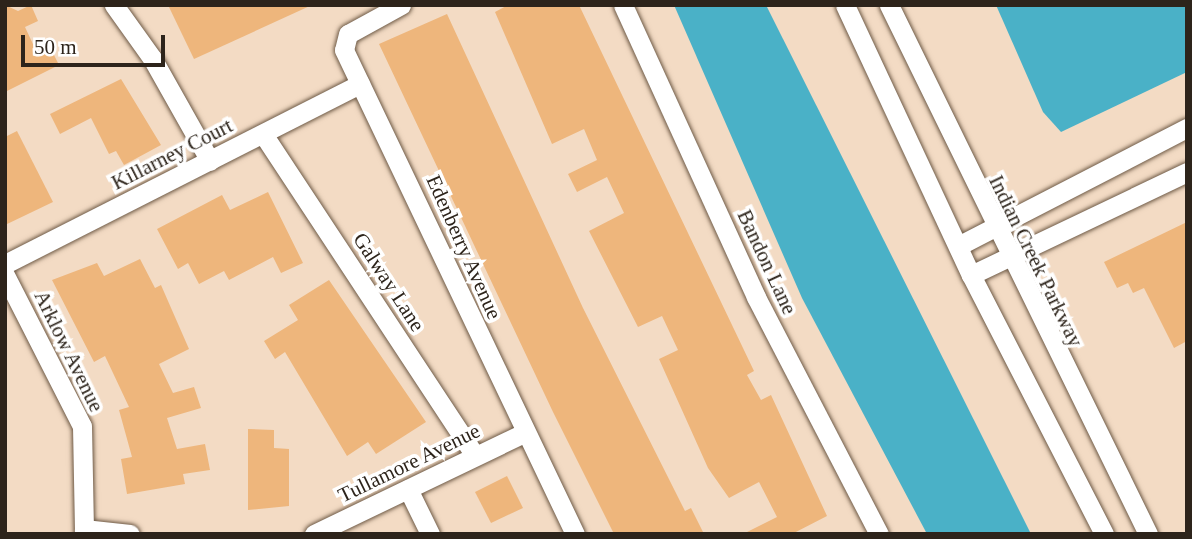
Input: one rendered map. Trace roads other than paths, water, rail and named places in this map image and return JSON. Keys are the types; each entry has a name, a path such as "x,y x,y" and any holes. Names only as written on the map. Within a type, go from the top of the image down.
{"street":[{"path":"114,5 152,58 210,160"},
{"name":"Edenberry Avenue","path":"401,5 348,34 344,50 524,433 575,534"},
{"name":"Bandon Lane","path":"623,5 756,297 877,533"},
{"path":"845,5 971,275 1104,534"},
{"name":"Indian Creek Parkway","path":"888,5 994,229 1148,534"},
{"name":"Killarney Court","path":"5,264 360,84"},
{"path":"958,246 1187,128"},
{"name":"Galway Lane","path":"262,134 475,455"},
{"path":"971,275 1187,172"},
{"name":"Arklow Avenue","path":"5,275 82,426 84,531"},
{"name":"Tullamore Avenue","path":"314,534 524,433"},
{"path":"408,489 430,534"},
{"path":"84,531 130,534"}],"water":[{"path":"674,5 766,5 1031,534 927,534 802,298"},
{"path":"996,5 1187,5 1187,72 1061,132 1043,112"}]}
